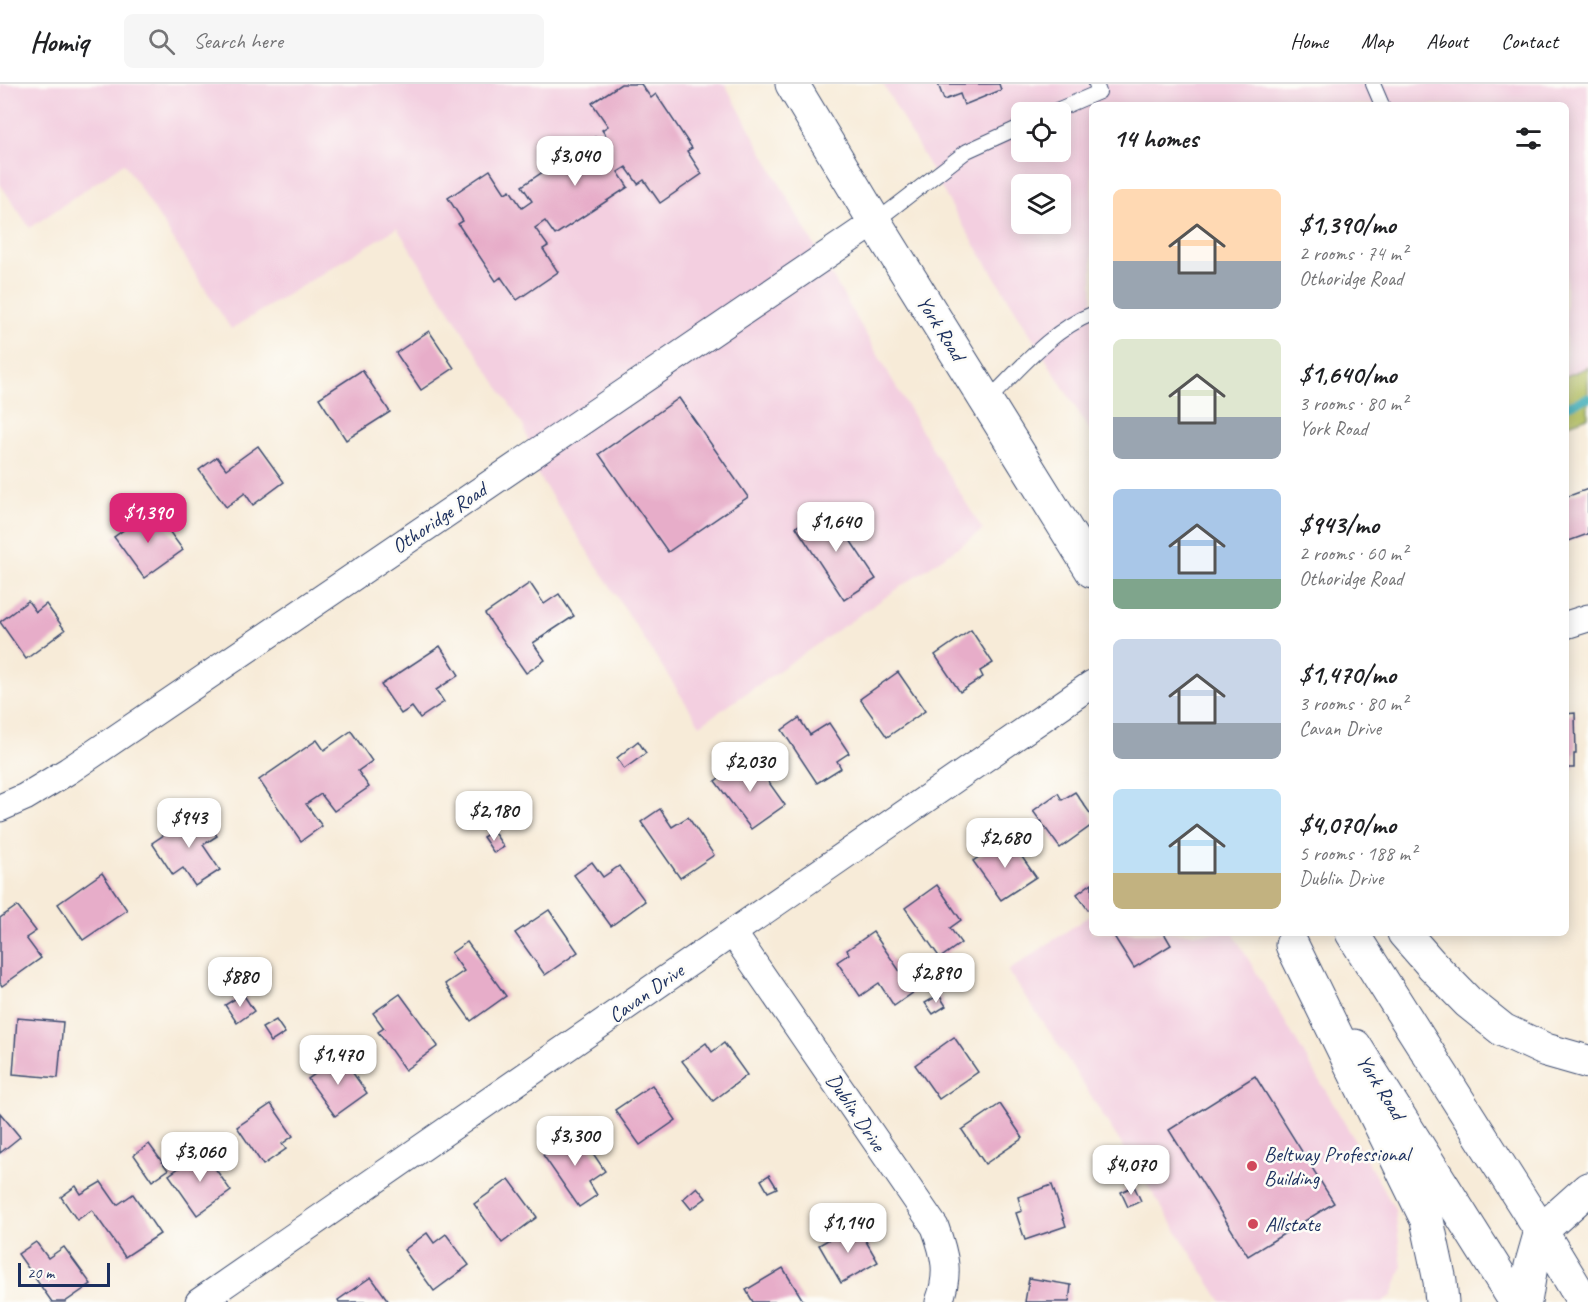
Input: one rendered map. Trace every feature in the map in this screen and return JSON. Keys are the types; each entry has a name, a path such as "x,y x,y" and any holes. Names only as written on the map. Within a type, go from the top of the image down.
{"main road":[{"name":"York Road","path":"792,84 1089,566"},
{"path":"1354,936 1584,1302"},
{"path":"1407,936 1468,1002 1503,1030 1546,1050 1588,1062"},
{"name":"York Road","path":"1288,939 1516,1302"},
{"path":"1288,939 1427,1220 1440,1281 1442,1302"},
{"path":"1525,1302 1531,1266 1541,1231 1588,1189"}],"street":[{"name":"Othoridge Road","path":"0,808 25,797 68,771 875,222"},
{"path":"1569,624 1588,618"},
{"name":"Cavan Drive","path":"199,1302 1089,686"},
{"name":"Dublin Drive","path":"733,933 935,1227 944,1252 946,1270 944,1289 939,1302"}],"lane":[{"path":"1071,104 1099,92 1096,84"},
{"path":"1373,84 1381,102"},
{"path":"875,222 967,151 1011,131"},
{"path":"987,401 1055,334 1089,315"}],"shaded area":[{"path":"0,84 725,84 797,215 930,445 983,530 700,725 538,475 524,427 397,228 231,329 124,163 30,228 0,184"},
{"path":"883,84 1588,84 1588,367 1569,375 1569,102 1089,102 1089,429 956,214"},
{"path":"1089,916 1089,936 1235,936 1395,1209 1402,1267 1392,1296 1382,1302 1222,1302 1055,1040 1008,971"}],"green space":[{"path":"1588,367 1588,417 1569,424 1569,375"}],"building":[{"path":"621,84 641,84 651,98 656,94 692,148 687,151 702,174 660,203 644,180 638,184 626,167 618,172 628,187 555,235 545,221 535,228 548,246 543,249 558,272 517,300 501,277 496,281 458,224 463,221 448,198 490,170 505,193 510,190 522,208 532,201 522,186 595,137 605,152 613,147 602,130 608,126 592,103"},
{"path":"938,84 999,84 1001,90 964,105 960,94 944,100"},
{"path":"429,331 454,368 421,390 396,353"},
{"path":"362,370 390,412 346,440 319,398"},
{"path":"679,398 748,497 668,552 599,454"},
{"path":"258,446 284,482 253,505 245,493 226,507 199,470 217,457 226,469"},
{"path":"1588,489 1588,534 1569,541 1569,496"},
{"path":"828,507 876,579 844,600 796,527"},
{"path":"153,509 183,550 144,578 114,537"},
{"path":"530,583 544,604 559,594 574,616 533,643 545,660 526,673 485,614"},
{"path":"28,601 36,612 46,604 65,630 26,659 0,622"},
{"path":"971,630 993,663 980,671 983,677 960,692 935,655"},
{"path":"440,646 459,675 436,690 444,702 420,718 412,707 401,714 381,685"},
{"path":"898,672 925,711 887,737 860,699"},
{"path":"1575,713 1574,768 1569,768 1569,714"},
{"path":"799,718 810,735 829,723 849,753 837,761 841,768 817,783 782,730"},
{"path":"351,731 372,761 358,771 369,787 334,811 321,794 306,804 322,826 301,841 259,780 317,740 324,750"},
{"path":"638,741 646,753 624,769 617,758"},
{"path":"750,756 785,805 751,829 715,781"},
{"path":"1075,792 1089,812 1089,827 1060,848 1033,811 1058,793 1062,800"},
{"path":"660,809 672,827 688,817 714,855 680,878 641,822"},
{"path":"200,811 217,836 203,845 220,870 195,886 183,868 173,875 152,843"},
{"path":"493,831 504,847 494,853 483,837"},
{"path":"1008,837 1036,877 1001,900 973,861"},
{"path":"592,862 603,877 619,866 645,901 611,926 574,875"},
{"path":"102,873 127,910 83,940 58,904"},
{"path":"937,885 961,920 950,928 961,943 940,958 905,908"},
{"path":"1089,885 1088,910 1077,894"},
{"path":"17,906 36,931 26,938 41,958 2,986 0,983 0,918"},
{"path":"549,910 578,952 545,975 515,933"},
{"path":"873,932 914,992 894,1006 879,983 860,996 837,962 849,954 847,950"},
{"path":"1114,936 1166,936 1171,945 1134,968"},
{"path":"467,942 506,996 471,1021 445,984 464,971 451,953"},
{"path":"243,994 254,1011 237,1023 225,1005"},
{"path":"400,994 438,1046 405,1070 378,1032 384,1028 373,1013"},
{"path":"939,995 946,1006 933,1014 925,1003"},
{"path":"17,1018 63,1022 58,1078 13,1074"},
{"path":"276,1020 285,1033 271,1042 262,1028"},
{"path":"954,1037 978,1072 939,1099 915,1065"},
{"path":"706,1043 712,1052 724,1043 747,1075 713,1101 682,1061"},
{"path":"341,1056 367,1093 335,1116 308,1079"},
{"name":"Beltway Professional Building","path":"1255,1076 1334,1203 1248,1256 1169,1130"},
{"path":"652,1085 676,1120 640,1145 615,1110"},
{"path":"271,1104 293,1136 282,1144 286,1149 263,1165 237,1127"},
{"path":"1000,1104 1023,1138 985,1164 962,1130"},
{"path":"0,1113 20,1137 0,1153"},
{"path":"578,1131 605,1171 589,1182 597,1195 579,1207 543,1155"},
{"path":"149,1144 168,1170 152,1181 134,1155"},
{"path":"203,1151 231,1191 197,1215 169,1175"},
{"path":"769,1175 777,1188 768,1192 761,1180"},
{"path":"509,1179 537,1217 502,1243 474,1204"},
{"path":"101,1182 117,1205 133,1194 160,1234 125,1257 92,1210 77,1220 61,1197 76,1186 81,1194"},
{"path":"1052,1185 1066,1226 1025,1240 1016,1213 1022,1211 1018,1197"},
{"path":"1134,1186 1141,1201 1128,1207 1121,1192"},
{"path":"697,1187 706,1198 691,1209 683,1199"},
{"path":"856,1224 878,1262 841,1283 819,1245"},
{"path":"427,1233 434,1243 446,1234 469,1265 434,1291 404,1250"},
{"path":"36,1242 48,1258 64,1247 91,1284 65,1302 52,1302 18,1254"},
{"path":"783,1268 804,1302 753,1302 746,1290"},
{"path":"371,1277 389,1302 339,1302 338,1300"},
{"path":"1029,1278 1071,1285 1069,1302 1025,1302"}],"waterway":[{"path":"1569,405 1588,398"}],"place":[{"name":"Beltway Professional Building","path":"1252,1166"},
{"name":"Allstate","path":"1253,1224"}]}
